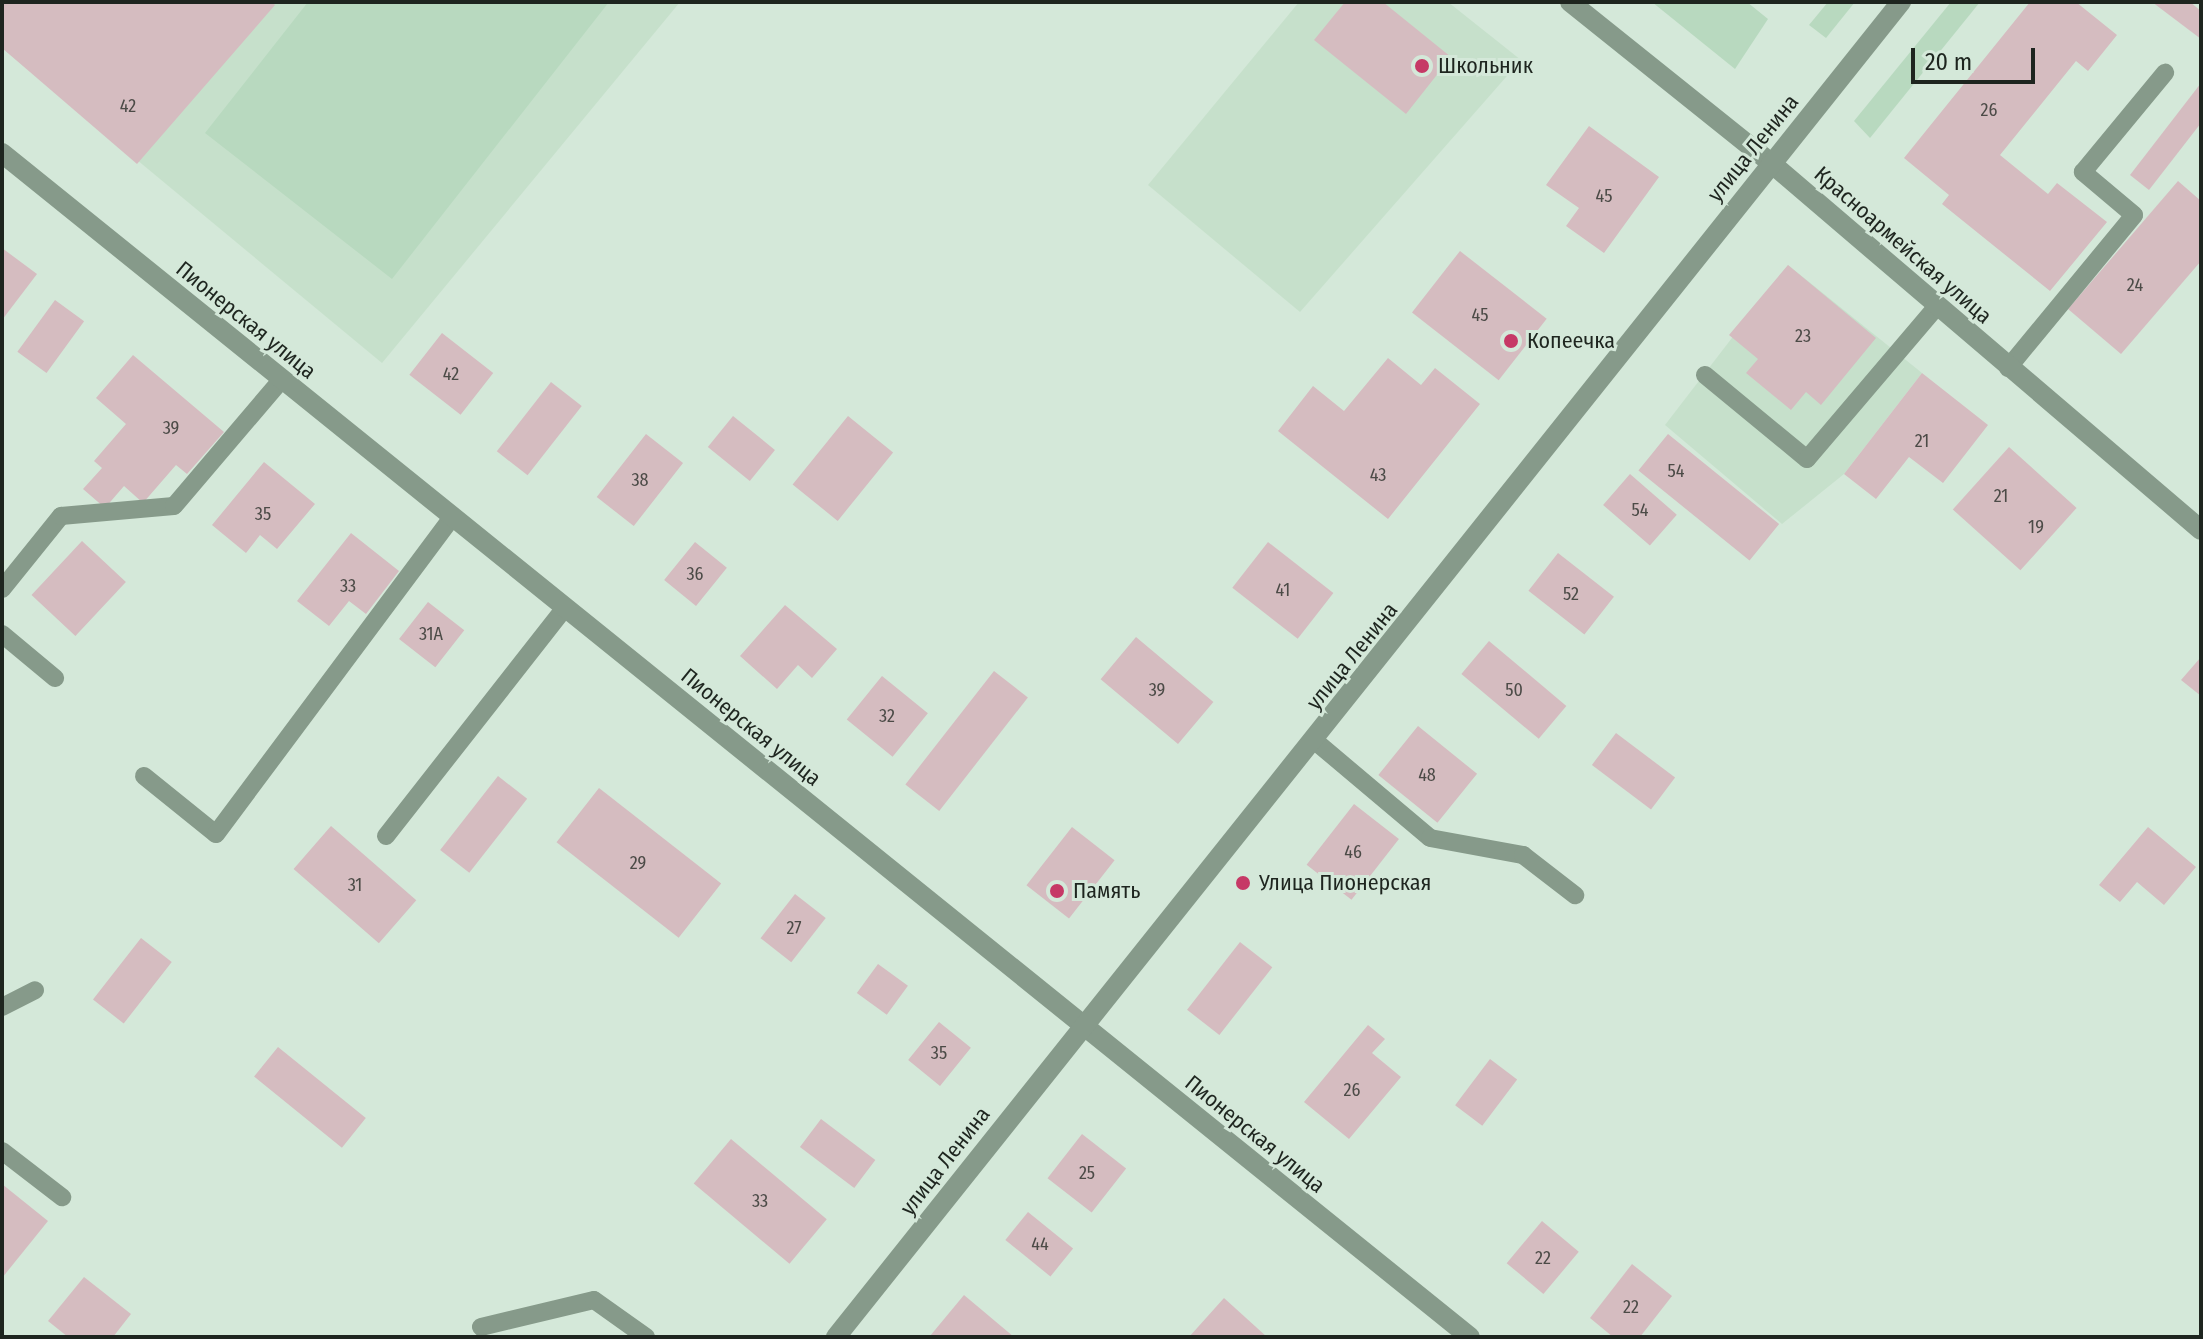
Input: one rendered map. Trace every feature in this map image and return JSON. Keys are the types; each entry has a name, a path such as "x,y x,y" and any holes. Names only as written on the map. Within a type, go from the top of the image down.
{"street":[{"name":"Красноармейская улица","path":"1570,2 1771,163 2201,530"},
{"name":"улица Ленина","path":"836,1337 1315,741 1901,2"},
{"name":"Пионерская улица","path":"2,153 1470,1337"}],"lane":[{"path":"2008,368 2134,215 2083,172 2165,73"},
{"path":"1705,375 1807,459 1937,306"},
{"path":"2,589 61,516 174,506 282,379"},
{"path":"144,776 216,834 452,517"},
{"path":"386,836 565,608"},
{"path":"2,634 55,678"},
{"path":"1315,741 1430,838 1523,855 1575,895"},
{"path":"2,1007 35,990"},
{"path":"2,1151 62,1197"},
{"path":"481,1327 594,1300 646,1337"}],"shaded area":[{"path":"2,2 680,2 382,363 2,48"},
{"path":"308,2 609,2 392,279 205,133"},
{"path":"1299,2 1448,2 1521,60 1300,312 1148,185"},
{"path":"1652,2 1747,2 1768,19 1735,69"},
{"path":"1828,2 1855,2 1826,38 1809,25"},
{"path":"1951,2 1980,2 1870,138 1854,121"},
{"path":"1788,265 1922,373 1844,474 1782,524 1665,425"}],"building":[{"path":"2,2 272,2 275,5 137,164 2,48"},
{"path":"1345,2 1383,2 1451,57 1406,114 1314,40"},
{"path":"2030,2 2076,2 2117,35 2088,71 2076,61 2000,155 2048,194 2057,183 2107,222 2050,291 1942,204 1949,195 1904,158"},
{"path":"2152,2 2190,2 2201,11 2201,39"},
{"path":"2201,83 2201,123 2149,190 2130,175"},
{"path":"1589,126 1659,177 1604,253 1566,226 1579,208 1546,185"},
{"path":"2178,181 2201,201 2201,261 2121,354 2068,309"},
{"path":"2,248 37,274 2,320"},
{"path":"1460,251 1547,319 1499,380 1412,312"},
{"path":"1788,265 1876,338 1821,405 1806,392 1791,410 1746,373 1758,359 1729,335"},
{"path":"55,300 84,321 47,373 17,352"},
{"path":"442,333 493,373 461,415 409,375"},
{"path":"133,355 224,432 187,474 176,465 143,503 124,486 105,508 83,489 102,468 94,461 126,424 96,398"},
{"path":"1388,358 1421,385 1435,368 1480,404 1388,519 1278,431 1313,386 1344,411"},
{"path":"1922,373 1988,425 1943,483 1909,457 1876,499 1844,474"},
{"path":"551,382 582,406 528,475 497,451"},
{"path":"733,416 775,450 750,481 708,447"},
{"path":"848,416 893,453 838,521 793,484"},
{"path":"646,434 683,463 634,526 597,497"},
{"path":"1668,434 1779,524 1750,561 1638,471"},
{"path":"2009,447 2077,508 2020,570 1953,509"},
{"path":"264,462 315,504 277,549 260,535 246,553 212,525"},
{"path":"1630,474 1677,515 1650,546 1603,505"},
{"path":"351,533 399,571 366,614 349,601 329,626 297,601"},
{"path":"82,541 126,582 75,636 32,595"},
{"path":"695,542 727,568 696,606 664,580"},
{"path":"1268,542 1333,593 1298,639 1232,588"},
{"path":"1558,553 1614,597 1584,635 1528,591"},
{"path":"428,602 464,630 435,667 399,639"},
{"path":"785,605 837,649 812,678 798,665 777,689 740,656"},
{"path":"1136,637 1213,702 1178,744 1101,679"},
{"path":"1489,641 1566,706 1539,739 1461,674"},
{"path":"2201,657 2201,696 2181,680"},
{"path":"994,671 1028,697 939,811 905,784"},
{"path":"882,676 928,713 893,757 847,720"},
{"path":"1418,726 1477,774 1437,823 1378,775"},
{"path":"1616,733 1675,778 1651,809 1592,765"},
{"path":"498,776 527,799 469,873 440,850"},
{"path":"599,788 721,883 679,938 557,842"},
{"path":"1354,804 1399,839 1352,900 1307,865"},
{"path":"331,826 416,900 379,943 294,869"},
{"path":"1072,827 1115,860 1069,919 1026,885"},
{"path":"2148,827 2196,867 2164,905 2137,882 2120,902 2099,885"},
{"path":"795,894 826,918 791,962 761,938"},
{"path":"141,938 172,962 124,1023 93,999"},
{"path":"1240,942 1272,967 1219,1035 1187,1010"},
{"path":"878,964 908,986 887,1015 857,993"},
{"path":"939,1022 971,1048 940,1086 908,1060"},
{"path":"1368,1025 1385,1039 1372,1053 1401,1077 1349,1139 1304,1102"},
{"path":"278,1047 366,1118 342,1148 254,1077"},
{"path":"1490,1059 1517,1079 1482,1126 1455,1105"},
{"path":"821,1119 875,1160 854,1188 800,1147"},
{"path":"1082,1134 1126,1168 1092,1213 1048,1178"},
{"path":"731,1139 827,1219 789,1264 694,1183"},
{"path":"2,1184 48,1221 2,1278"},
{"path":"1028,1212 1073,1249 1050,1276 1005,1240"},
{"path":"1542,1221 1579,1252 1543,1294 1507,1263"},
{"path":"1632,1264 1672,1296 1640,1337 1613,1337 1590,1318"},
{"path":"84,1277 131,1314 113,1337 68,1337 48,1321"},
{"path":"964,1295 1014,1337 930,1336"},
{"path":"1224,1298 1267,1337 1189,1337"}],"place":[{"name":"Школьник","path":"1422,66"},
{"name":"Копеечка","path":"1511,341"},
{"name":"Улица Пионерская","path":"1243,883"},
{"name":"Память","path":"1057,891"}]}
